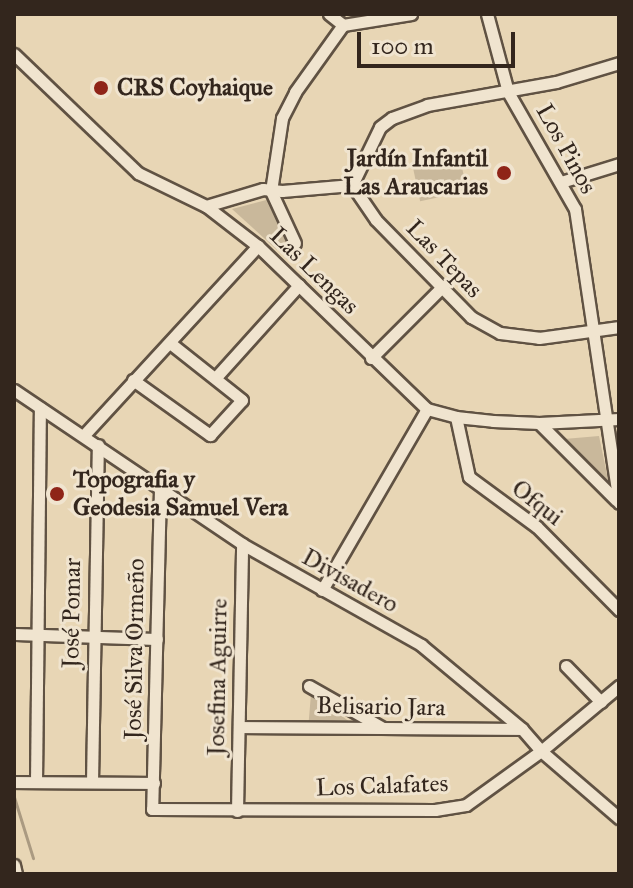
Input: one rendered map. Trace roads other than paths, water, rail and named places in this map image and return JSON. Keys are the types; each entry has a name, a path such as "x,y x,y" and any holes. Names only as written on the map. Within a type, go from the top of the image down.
{"street":[{"path":"329,14 343,25"},
{"path":"295,243 271,191 282,118 295,92 343,25 411,14"},
{"name":"Los Pinos","path":"487,14 508,92 575,209 613,420 618,501"},
{"name":"Las Lengas","path":"14,54 138,173 206,206 258,246 427,409 456,417 539,423 613,420"},
{"path":"206,206 263,189 352,185 380,127 392,118 427,105 508,92 619,63"},
{"path":"561,182 619,164"},
{"name":"Las Tepas","path":"352,185 376,220 471,317 500,333 539,338 619,327"},
{"path":"84,435 258,246"},
{"path":"218,375 299,285"},
{"path":"371,358 443,286"},
{"path":"133,380 210,435 242,400 170,343"},
{"name":"Divisadero","path":"14,390 242,544 421,645 522,729 541,751 619,818"},
{"path":"36,782 40,408"},
{"path":"322,590 427,409"},
{"name":"Ofqui","path":"456,417 469,477 537,527 619,610"},
{"name":"Los Pinos","path":"539,423 618,501"},
{"name":"José Pomar","path":"92,782 98,445"},
{"name":"José Silva Ormeño","path":"152,809 160,489"},
{"name":"Josefina Aguirre","path":"237,811 242,544"},
{"path":"14,634 157,639"},
{"path":"566,666 601,702"},
{"path":"309,686 387,730"},
{"name":"Los Calafates","path":"152,809 435,810 466,805 541,751 619,686"},
{"name":"Belisario Jara","path":"239,727 522,729"},
{"path":"15,782 154,783"},
{"path":"14,865 16,874"}],"waterway":[{"path":"14,797 33,858"}],"place":[{"name":"CRS Coyhaique","path":"101,88"},
{"name":"Jardín Infantil Las Araucarias","path":"504,173"},
{"name":"Topografia y Geodesia Samuel Vera","path":"57,494"}]}
